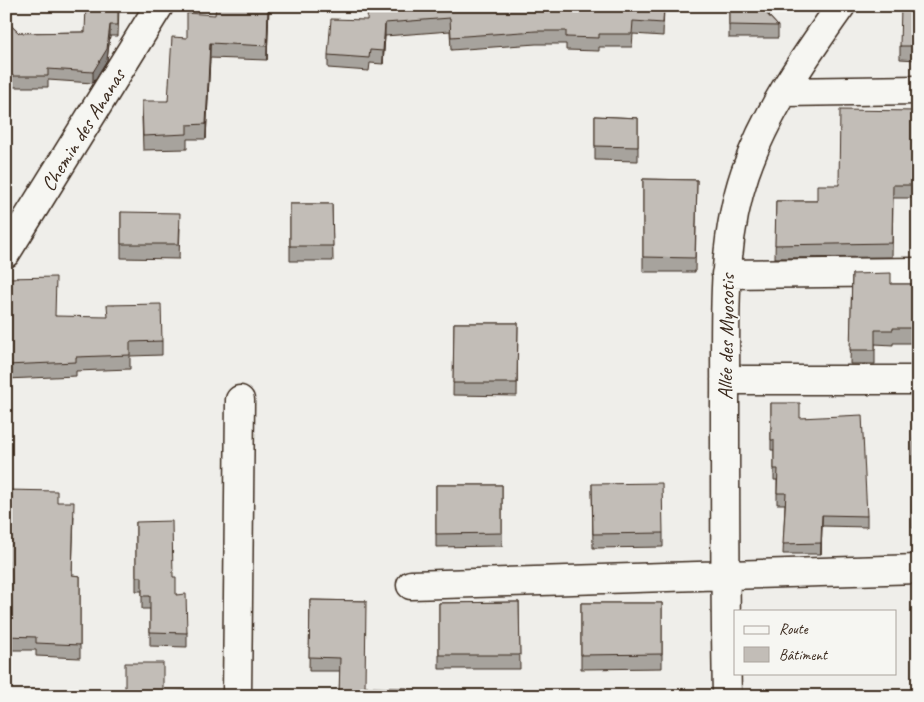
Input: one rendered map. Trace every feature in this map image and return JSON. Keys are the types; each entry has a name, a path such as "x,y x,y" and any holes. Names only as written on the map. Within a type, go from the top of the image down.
{"street":[{"name":"Chemin des Ananas","path":"6,253 159,6"},
{"name":"Allée des Myosotis","path":"727,696 724,576 725,380 726,274 730,225 745,172 769,115 841,6"},
{"path":"784,92 918,90"},
{"path":"726,274 918,272"},
{"path":"725,380 918,380"},
{"path":"237,696 240,400"},
{"path":"411,585 918,569"}],"building":[{"path":"86,6 118,6 118,25 110,25 107,49 93,72 48,69 48,76 6,76 6,21 19,33 85,32"},
{"path":"216,6 268,6 267,46 210,43 206,124 187,125 187,134 143,136 142,101 168,101 172,37 187,38 187,13 215,15"},
{"path":"368,6 664,6 663,23 633,21 632,34 599,34 599,38 566,37 566,31 536,31 451,37 450,18 385,23 383,51 370,50 369,58 328,55 331,19 367,20"},
{"path":"729,6 766,6 763,10 778,26 729,25"},
{"path":"901,6 918,6 918,46 900,46"},
{"path":"840,110 918,111 918,185 893,185 892,243 775,245 776,201 817,201 817,185 839,185"},
{"path":"595,116 638,118 638,147 595,146"},
{"path":"643,179 697,180 695,258 643,257"},
{"path":"290,204 332,204 333,246 290,246"},
{"path":"121,212 180,213 179,244 121,244"},
{"path":"891,273 891,284 918,284 918,328 875,330 875,350 850,350 852,274"},
{"path":"56,277 55,316 108,317 107,305 161,304 162,341 130,342 130,355 76,357 76,362 6,365 6,278"},
{"path":"454,323 518,323 517,383 453,383"},
{"path":"771,403 800,403 800,418 862,415 867,516 822,515 821,543 783,544 786,493 777,493 778,469 774,469 774,440 771,440"},
{"path":"914,409 918,409 918,513 912,513"},
{"path":"662,483 663,533 593,534 592,484"},
{"path":"436,485 502,485 502,533 436,534"},
{"path":"6,490 57,491 57,502 74,502 72,575 80,576 80,645 36,643 36,637 6,636 8,561 6,561"},
{"path":"172,521 173,577 176,577 176,595 186,594 187,633 150,632 150,596 142,596 142,577 136,577 136,522"},
{"path":"310,600 366,601 365,687 407,688 407,696 339,696 340,658 309,657"},
{"path":"519,602 520,655 439,655 439,603"},
{"path":"581,603 662,603 662,654 581,655"},
{"path":"125,663 163,663 163,692 189,691 189,696 125,696"}]}
